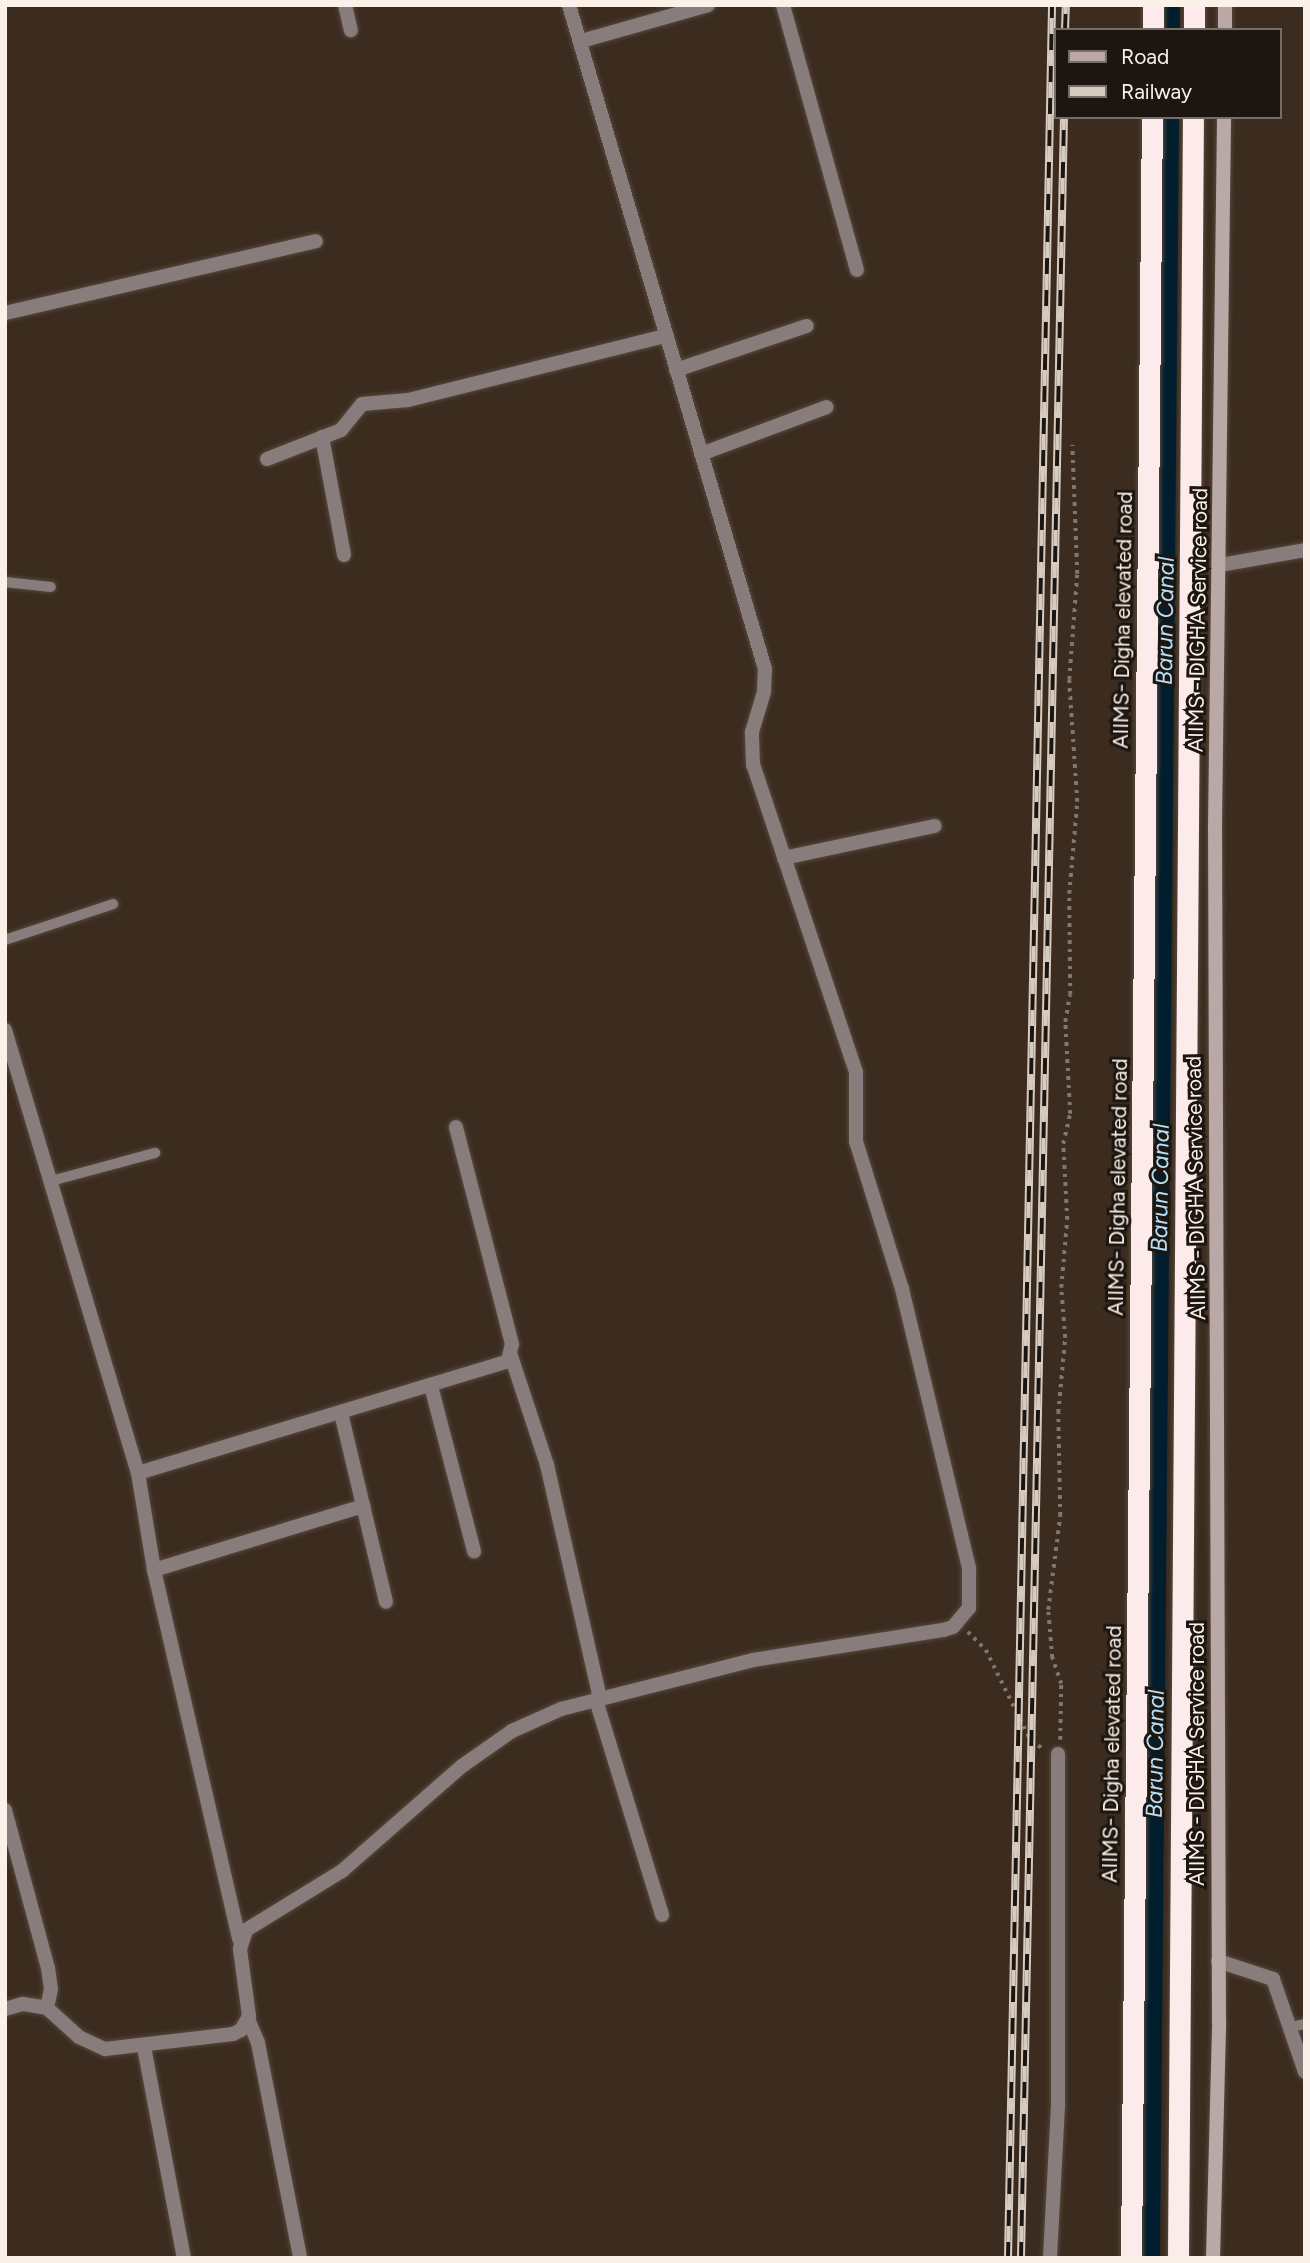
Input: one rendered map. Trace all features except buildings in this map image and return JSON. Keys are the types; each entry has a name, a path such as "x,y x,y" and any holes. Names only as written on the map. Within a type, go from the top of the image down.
{"highway":[{"path":"1153,5 1153,28"},
{"path":"1194,5 1194,28"},
{"name":"AIIMS- Digha elevated road","path":"1131,2258 1152,119"},
{"path":"1178,2258 1193,119"}],"main road":[{"path":"1225,5 1225,28"},
{"name":"AIIMS - DIGHA Service road","path":"1213,2258 1218,1961 1215,868 1221,565 1224,119"}],"street":[{"path":"345,5 351,30"},
{"path":"239,1939 260,1919 342,1871 453,1773 512,1731 537,1717 753,1660 953,1627 969,1608 969,1568 894,1257 856,1141 856,1072 784,858 751,747 765,669 569,5"},
{"path":"581,41 708,5"},
{"path":"783,5 857,270"},
{"path":"5,313 316,241"},
{"path":"676,370 807,326"},
{"path":"267,459 346,427 362,404 408,400 665,336"},
{"path":"701,454 827,407"},
{"path":"322,437 344,555"},
{"path":"1221,565 1305,550"},
{"path":"784,858 935,826"},
{"path":"5,1030 138,1473 154,1570 239,1939 248,2019 258,2043 300,2258"},
{"path":"456,1127 511,1356 547,1465 598,1700 662,1915"},
{"path":"138,1473 503,1364 511,1356"},
{"path":"431,1386 474,1550"},
{"path":"341,1413 386,1602"},
{"path":"154,1570 363,1506"},
{"path":"1050,2258 1058,2106 1058,1754"},
{"path":"5,1810 48,1968 51,1989 47,2008"},
{"path":"1218,1961 1273,1979 1298,2025 1305,2072"},
{"path":"5,2009 23,2004 47,2008 93,2045 144,2047 233,2034 248,2019"},
{"path":"144,2047 184,2258"}],"lane":[{"path":"5,582 30,581 51,587"},
{"path":"5,940 113,904"},
{"path":"51,1181 155,1153"}],"path":[{"path":"953,1627 977,1637 986,1650 1031,1741 1058,1754 1061,1684 1052,1658 1048,1610 1060,1516 1058,1413 1065,1338 1061,1288 1067,1220 1063,1144 1070,1114 1065,1022 1077,802 1069,680 1077,574 1072,445"}],"waterway":[{"name":"Barun Canal","path":"1170,5 1170,28"},
{"name":"Barun Canal","path":"1150,2258 1169,119"}],"railway":[{"path":"1008,2258 1052,5"},
{"path":"1065,28 1066,5"},
{"path":"1021,2258 1064,119"}]}
